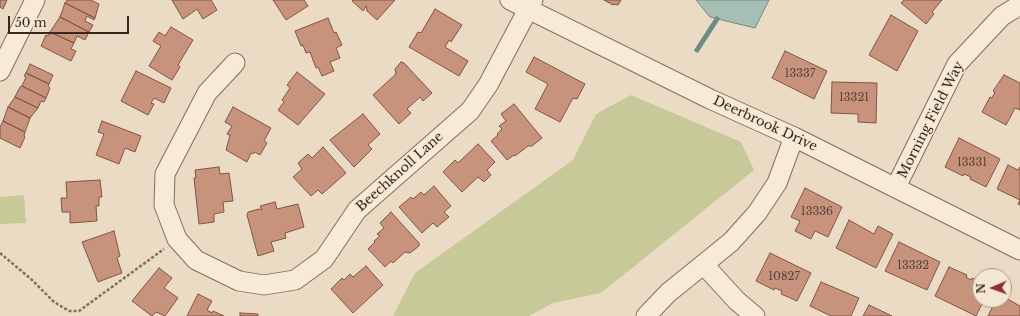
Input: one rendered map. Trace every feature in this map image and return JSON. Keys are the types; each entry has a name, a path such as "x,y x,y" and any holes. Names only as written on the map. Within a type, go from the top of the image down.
{"street":[{"path":"0,71 35,0"},
{"name":"Deerbrook Drive","path":"510,0 530,4 710,99 794,137 1020,250"},
{"name":"Beechknoll Lane","path":"235,63 207,93 165,174 164,205 177,240 196,260 239,281 264,285 295,280 324,259 357,210 470,111 488,86 530,4"},
{"name":"Morning Field Way","path":"896,187 957,64 1002,16 1020,5"},
{"path":"646,316 668,293 731,242 757,213 777,183 794,137"},
{"path":"704,265 737,301 756,316"}],"path":[{"path":"0,253 31,279 54,302 69,311 79,311 165,248"}],"green space":[{"path":"631,95 741,142 754,170 601,293 553,303 529,316 393,316 415,273 573,160 596,114"},
{"path":"24,195 26,223 0,224 0,197"}],"shaded area":[{"path":"696,0 769,0 755,28 710,17"}],"building":[{"path":"0,0 7,0 3,9 0,7"},
{"path":"67,0 91,0 99,4 95,18 65,3"},
{"path":"172,0 211,0 217,10 203,19 197,9 183,19"},
{"path":"273,0 304,0 308,6 286,20"},
{"path":"395,0 377,20 367,11 366,6 363,11 352,1"},
{"path":"604,0 621,0 618,5 613,5"},
{"path":"904,0 942,0 932,12 934,14 926,24 901,3"},
{"path":"65,3 95,18 94,20 87,16 85,21 93,25 89,32 60,17"},
{"path":"435,9 462,25 451,42 449,40 445,47 468,61 459,76 409,47 418,32 421,33"},
{"path":"891,15 918,31 897,71 869,55"},
{"path":"60,17 89,32 85,40 77,36 74,43 50,32"},
{"path":"328,18 334,33 336,32 342,45 336,48 340,58 330,62 334,71 322,76 318,67 316,68 310,52 306,53 303,45 301,46 295,31"},
{"path":"171,27 193,40 178,65 180,67 172,80 149,66 161,46 153,41 159,32 165,36"},
{"path":"50,32 74,43 71,49 76,51 71,61 41,46 46,35 48,36"},
{"path":"785,51 827,71 814,99 772,78"},
{"path":"534,57 585,84 577,99 573,98 560,122 535,109 548,84 526,72"},
{"path":"401,62 404,63 432,93 423,101 420,97 407,109 411,113 399,124 373,95 396,74 395,69"},
{"path":"30,64 53,75 49,84 26,73"},
{"path":"136,71 171,88 164,103 154,98 151,103 154,104 148,115 121,101"},
{"path":"297,72 325,94 298,125 278,110 284,102 282,100 290,88 287,85"},
{"path":"26,73 49,84 48,86 50,88 46,98 22,86"},
{"path":"1004,75 1020,83 1020,110 1015,108 1006,125 982,112 990,97 992,98 995,92 993,91"},
{"path":"832,82 877,83 876,123 858,122 858,114 831,113"},
{"path":"22,86 46,98 44,102 41,101 38,108 15,97"},
{"path":"15,97 38,108 30,118 8,107"},
{"path":"514,104 542,138 532,146 528,146 507,160 491,141 502,129 499,126 506,121 501,114"},
{"path":"8,107 30,118 25,132 3,121"},
{"path":"233,107 271,128 264,141 267,143 260,155 255,152 253,154 251,153 247,162 226,150 230,135 227,134 232,126 225,122"},
{"path":"363,114 380,134 368,145 372,149 354,167 330,140"},
{"path":"3,121 25,132 25,137 20,148 0,138 0,127"},
{"path":"102,121 141,136 135,152 125,148 119,164 96,155 104,134 98,132"},
{"path":"959,138 1000,159 986,187 970,179 971,177 964,174 963,176 945,167"},
{"path":"478,144 495,162 487,170 491,175 484,182 478,177 462,192 443,172 455,160 458,163"},
{"path":"323,147 346,173 322,194 318,190 311,196 293,177 302,169 298,163 308,154 312,158"},
{"path":"1008,165 1018,170 1020,167 1020,200 997,189"},
{"path":"219,167 220,174 229,173 233,201 223,202 224,212 214,214 214,222 199,224 194,178 196,178 195,170"},
{"path":"100,180 102,197 99,197 99,206 96,206 97,221 70,223 70,212 62,212 61,198 67,198 66,182"},
{"path":"434,186 451,206 444,212 449,217 437,227 433,223 422,233 399,207 411,197 413,199 421,192 424,195"},
{"path":"805,188 842,207 828,237 815,231 811,239 795,231 800,221 791,217"},
{"path":"275,202 277,209 298,204 304,227 285,233 286,238 271,242 274,251 258,256 247,215 248,212 259,209 262,210 260,206"},
{"path":"391,212 419,243 419,246 410,253 405,252 393,263 391,261 385,267 368,249 380,236 377,234 384,228 380,223"},
{"path":"849,220 874,234 878,226 893,234 876,268 836,248"},
{"path":"114,231 120,256 117,258 122,273 98,282 82,242"},
{"path":"899,242 940,262 927,290 885,271"},
{"path":"770,253 811,273 797,301 781,294 782,291 775,288 774,290 756,281"},
{"path":"366,266 383,285 353,313 331,289 342,278 344,280 350,274 353,277"},
{"path":"949,267 967,275 966,277 971,280 972,278 972,308 980,308 976,316 935,296"},
{"path":"159,268 172,278 164,288 178,298 165,316 156,312 152,316 132,301"},
{"path":"821,282 859,298 851,316 831,316 810,306"},
{"path":"198,294 212,301 207,310 224,316 187,316"},
{"path":"1012,302 1020,306 1020,316 988,316 992,308 1012,308"},
{"path":"869,305 892,316 863,316"},
{"path":"240,313 258,314 258,316 240,316"}],"waterway":[{"path":"697,50 717,19"}]}
